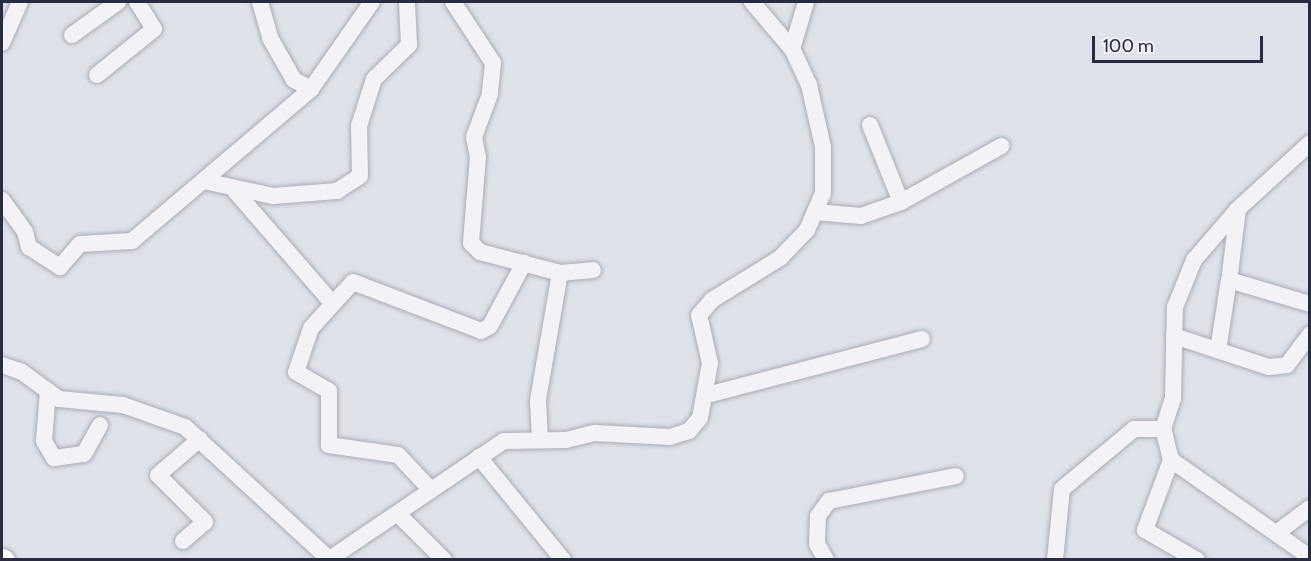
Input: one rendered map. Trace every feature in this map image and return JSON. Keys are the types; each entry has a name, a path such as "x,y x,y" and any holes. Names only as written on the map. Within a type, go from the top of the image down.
{"street":[{"path":"2,43 20,2"},
{"path":"97,75 154,29 138,2"},
{"path":"260,2 270,38 294,80 311,89"},
{"path":"2,200 25,232 29,247 60,267 80,244 132,241 311,89 372,2"},
{"path":"204,181 235,191 273,196 337,191 360,176 359,126 374,79 409,45 407,2"},
{"path":"453,2 493,63 490,94 474,137 478,157 471,243 480,252 560,273 593,270"},
{"path":"2,365 48,391 88,405 123,405 185,427 329,559 400,516 430,490 504,441 540,440 595,433 670,437 689,431 707,395 710,363 699,315 712,300 780,258 807,230 823,193 823,147 809,86 792,50 752,2"},
{"path":"792,50 806,2"},
{"path":"72,35 112,3"},
{"path":"870,125 901,202"},
{"path":"1197,560 1145,530 1171,460 1162,429 1173,399 1175,307 1194,260 1238,209 1310,143"},
{"path":"815,212 861,216 901,202 1001,146"},
{"path":"235,191 331,302"},
{"path":"1230,273 1238,209"},
{"path":"430,490 398,455 329,445 329,391 296,372 316,316 353,282 365,283 481,330 490,326 524,263"},
{"path":"540,440 538,400 560,273"},
{"path":"1218,350 1229,280 1310,304"},
{"path":"1174,336 1269,367 1287,365 1310,334"},
{"path":"707,395 922,339"},
{"path":"48,391 44,441 54,458 84,454 100,425"},
{"path":"1055,560 1062,489 1134,429 1162,429"},
{"path":"183,541 205,522 158,475 200,439"},
{"path":"479,457 563,560"},
{"path":"1171,460 1278,532 1304,553"},
{"path":"826,560 817,544 818,516 829,501 956,476"},
{"path":"1278,532 1310,508"},
{"path":"400,516 444,560"}]}
